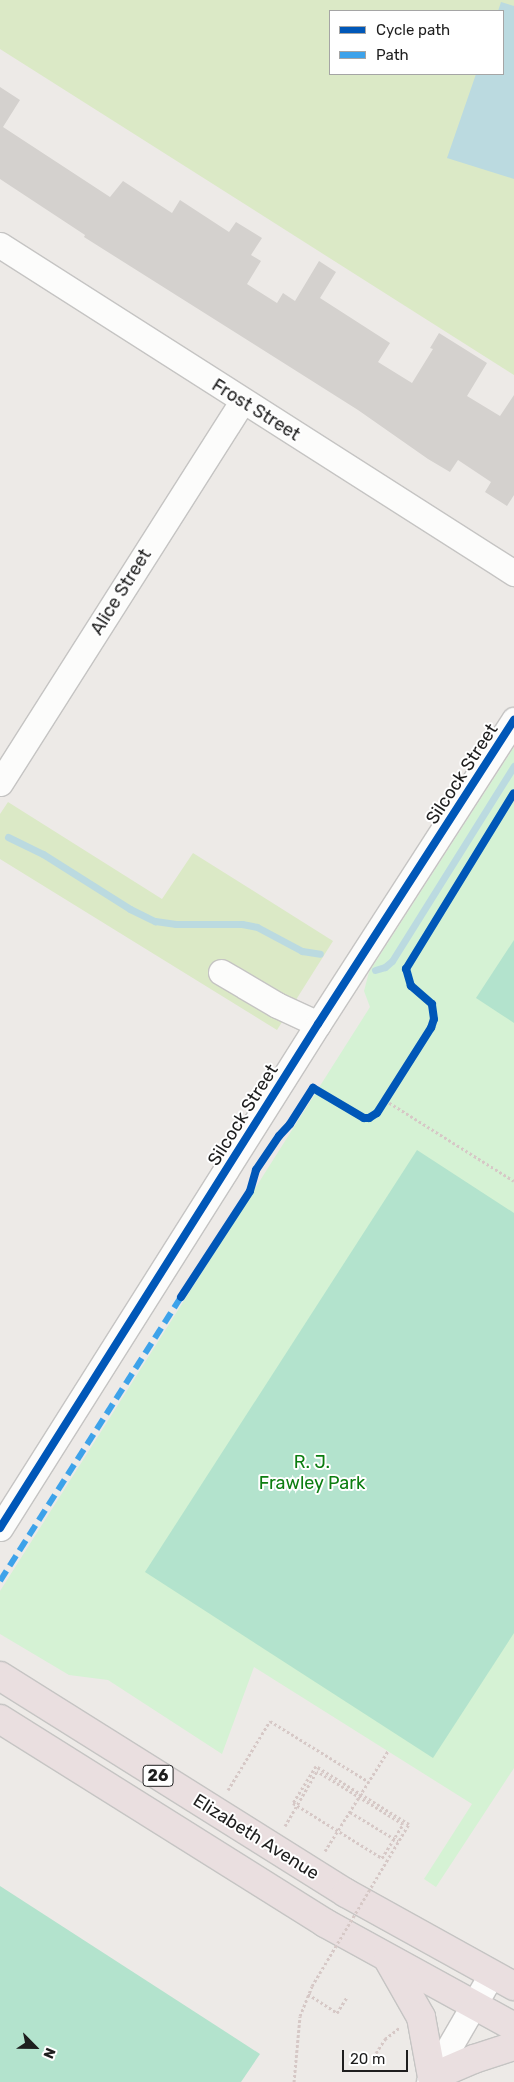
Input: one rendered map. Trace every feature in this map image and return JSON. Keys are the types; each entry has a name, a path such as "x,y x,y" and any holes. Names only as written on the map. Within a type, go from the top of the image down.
{"highway":[{"name":"Elizabeth Avenue","path":"0,1676 346,1893 503,1980"},
{"name":"Elizabeth Avenue","path":"0,1719 325,1923 474,2006"},
{"path":"387,1959 421,2017 431,2080 474,2059 514,2046"},
{"name":"26","path":"474,2006 514,2028"}],"street":[{"name":"Frost Street","path":"0,245 242,401 514,572"},
{"name":"Alice Street","path":"0,783 242,401"},
{"name":"Silcock Street","path":"0,1528 318,1024 514,720"},
{"path":"221,972 277,1005 318,1024"},
{"path":"431,2080 474,2006 503,1980"}],"path":[{"path":"390,1092 383,1103 514,1181"},
{"path":"228,1791 270,1721 369,1782"},
{"path":"326,1851 388,1752"},
{"path":"285,1826 317,1771 403,1824 382,1858 293,1803 316,1766 409,1824 308,1994 300,2016 294,2082"},
{"path":"350,1812 398,1841"},
{"path":"308,1994 337,2013 347,1997"},
{"path":"376,2053 385,2039 399,2028"}],"green space":[{"path":"0,0 514,0 514,375 0,49"},
{"name":"R. J. Frawley Park","path":"514,747 514,1768 436,1887 424,1879 472,1804 254,1667 222,1754 108,1680 69,1675 0,1634 0,1591 370,1007 364,991 369,972"},
{"path":"8,802 162,899 193,853 333,941 277,1030 0,859 0,814"},
{"path":"514,940 514,1023 476,998"},
{"path":"417,1150 514,1213 514,1633 433,1758 145,1572"},
{"path":"0,1886 260,2054 241,2082 0,2082"}],"water":[{"path":"501,2 514,6 514,179 447,158 476,75 504,75 504,10 498,10"}],"building":[{"path":"0,87 20,100 3,127 110,197 123,181 172,213 180,200 229,232 236,222 262,238 251,255 261,261 247,284 277,303 283,293 295,301 319,261 336,272 320,298 390,343 378,362 412,383 433,349 430,348 439,333 487,363 467,396 500,416 514,395 514,495 507,506 485,492 491,482 458,460 450,472 428,459 358,410 84,237 85,235 0,179"}],"waterway":[{"path":"375,970 385,967 392,961 514,766"},
{"path":"8,837 43,854 130,909 155,921 176,924 242,924 257,927 302,951 320,954"}],"marked path":[{"path":"0,1581 181,1297"}],"cycle path":[{"path":"0,1528 318,1024 514,720"},
{"path":"181,1297 250,1191 256,1170 279,1136 290,1124 313,1088 364,1118 369,1118 377,1113 431,1028 434,1019 432,1004 411,986 406,969 514,793"}]}
